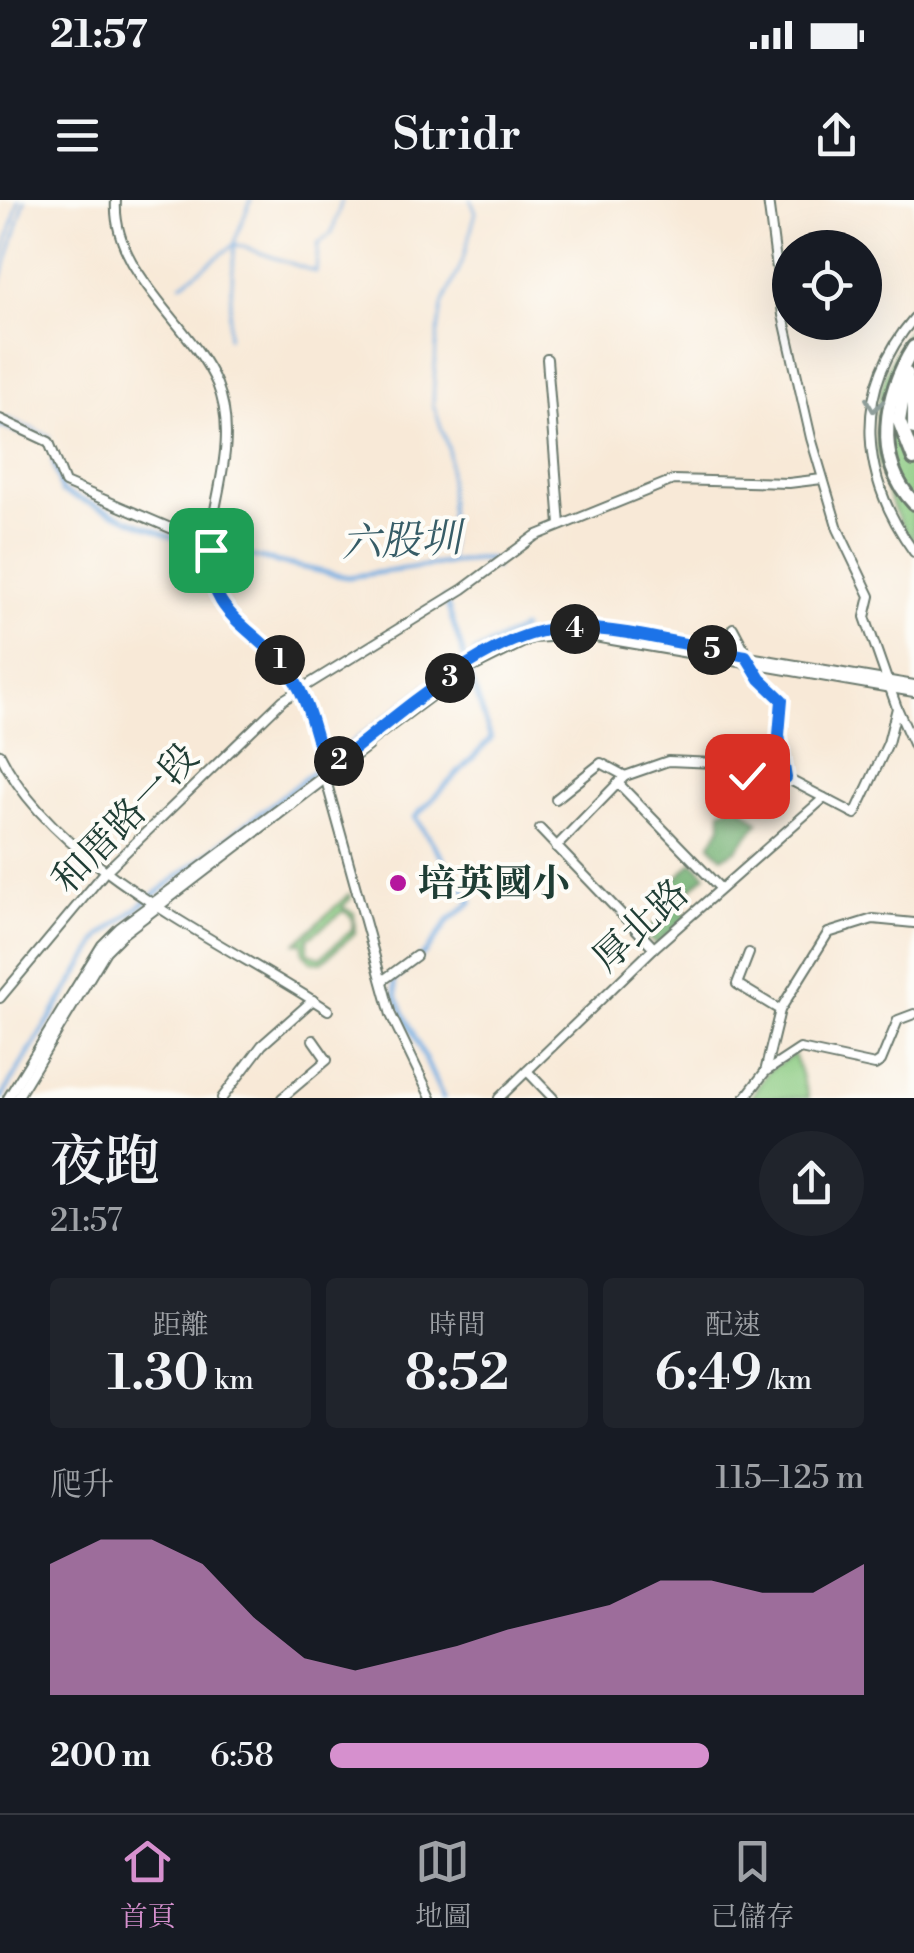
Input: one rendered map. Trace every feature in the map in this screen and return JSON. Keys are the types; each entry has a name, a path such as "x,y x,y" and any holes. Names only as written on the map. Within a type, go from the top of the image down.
{"highway":[{"path":"914,347 892,388 888,405 892,462 914,503"},
{"path":"914,358 899,400 901,432 914,459"},
{"path":"914,384 914,428"}],"street":[{"path":"116,200 125,246 208,368 223,406 228,446 209,573 216,596 273,653 300,690 327,774 382,982 406,1049 431,1098"},
{"path":"768,200 788,342 822,478 838,529 870,596 865,616 914,746"},
{"path":"914,318 895,343 878,382 871,433 876,485 914,552"},
{"path":"546,360 560,525"},
{"path":"0,419 49,442 65,483 212,545"},
{"name":"和厝路一段","path":"0,998 105,872 283,700 446,598 535,536 673,480 788,482 822,478"},
{"path":"733,628 760,679 782,700 779,735 786,778"},
{"path":"8,1098 102,945 151,900 475,663 532,638 571,634 914,688"},
{"path":"475,663 482,678"},
{"path":"556,847 622,779 678,761 714,762 747,776 786,778 855,814 861,809 888,743 897,708"},
{"path":"0,754 21,792 40,814 105,872 328,1010"},
{"path":"556,799 601,764 622,779 720,888"},
{"name":"厚北路","path":"499,1098 654,948 824,798"},
{"path":"540,829 654,948"},
{"path":"17,1098 106,951 151,900"},
{"path":"765,1072 780,1010 828,934 873,918 914,923"},
{"path":"748,953 737,984 780,1010"},
{"path":"382,982 416,956"},
{"path":"222,1098 262,1045 313,1000"},
{"path":"745,1098 765,1072 800,1049 875,1065 898,1020 914,1014"},
{"path":"282,1098 328,1060 313,1040"},
{"path":"527,1071 553,1098"}],"green space":[{"path":"914,322 914,342 890,419 914,469 914,545 886,490 876,433 885,376"},
{"path":"736,792 739,805 759,822 736,850 722,857 710,845 721,826 721,811 730,806 727,801"},
{"path":"693,862 706,875 676,903 688,917 656,945 643,934 675,904 663,891"},
{"path":"349,894 351,898 342,907 354,913 355,933 322,962 311,961 303,953 303,943 296,943","holes":["344,911 353,918 352,930 321,957 308,953 308,938"]},
{"path":"794,1054 809,1098 750,1098 768,1071"}],"waterway":[{"path":"0,266 19,200"},
{"path":"0,284 25,200"},
{"path":"228,338 235,240 251,200"},
{"path":"181,284 235,244 316,272 318,244 332,233 342,200"},
{"path":"450,564 449,450 433,404 436,346 442,306 462,263 476,212 471,200"},
{"path":"7,418 51,437"},
{"name":"六股圳","path":"0,425 25,434"},
{"name":"六股圳","path":"53,460 62,492 182,541 348,577 476,559 490,559 495,567"},
{"name":"六股圳","path":"443,1098 397,998 394,980 427,951 449,920 472,902 415,817 491,739 445,598"},
{"path":"474,653 522,629"},
{"path":"327,762 459,663"},
{"path":"1,1098 101,936 320,767"}],"place":[{"name":"培英國小","path":"398,883"}],"route":[{"path":"211,550 209,573 216,596 292,676 326,771 486,652 521,636 566,628 746,656 760,679 782,700 779,735 787,765 786,778 747,776"}]}
